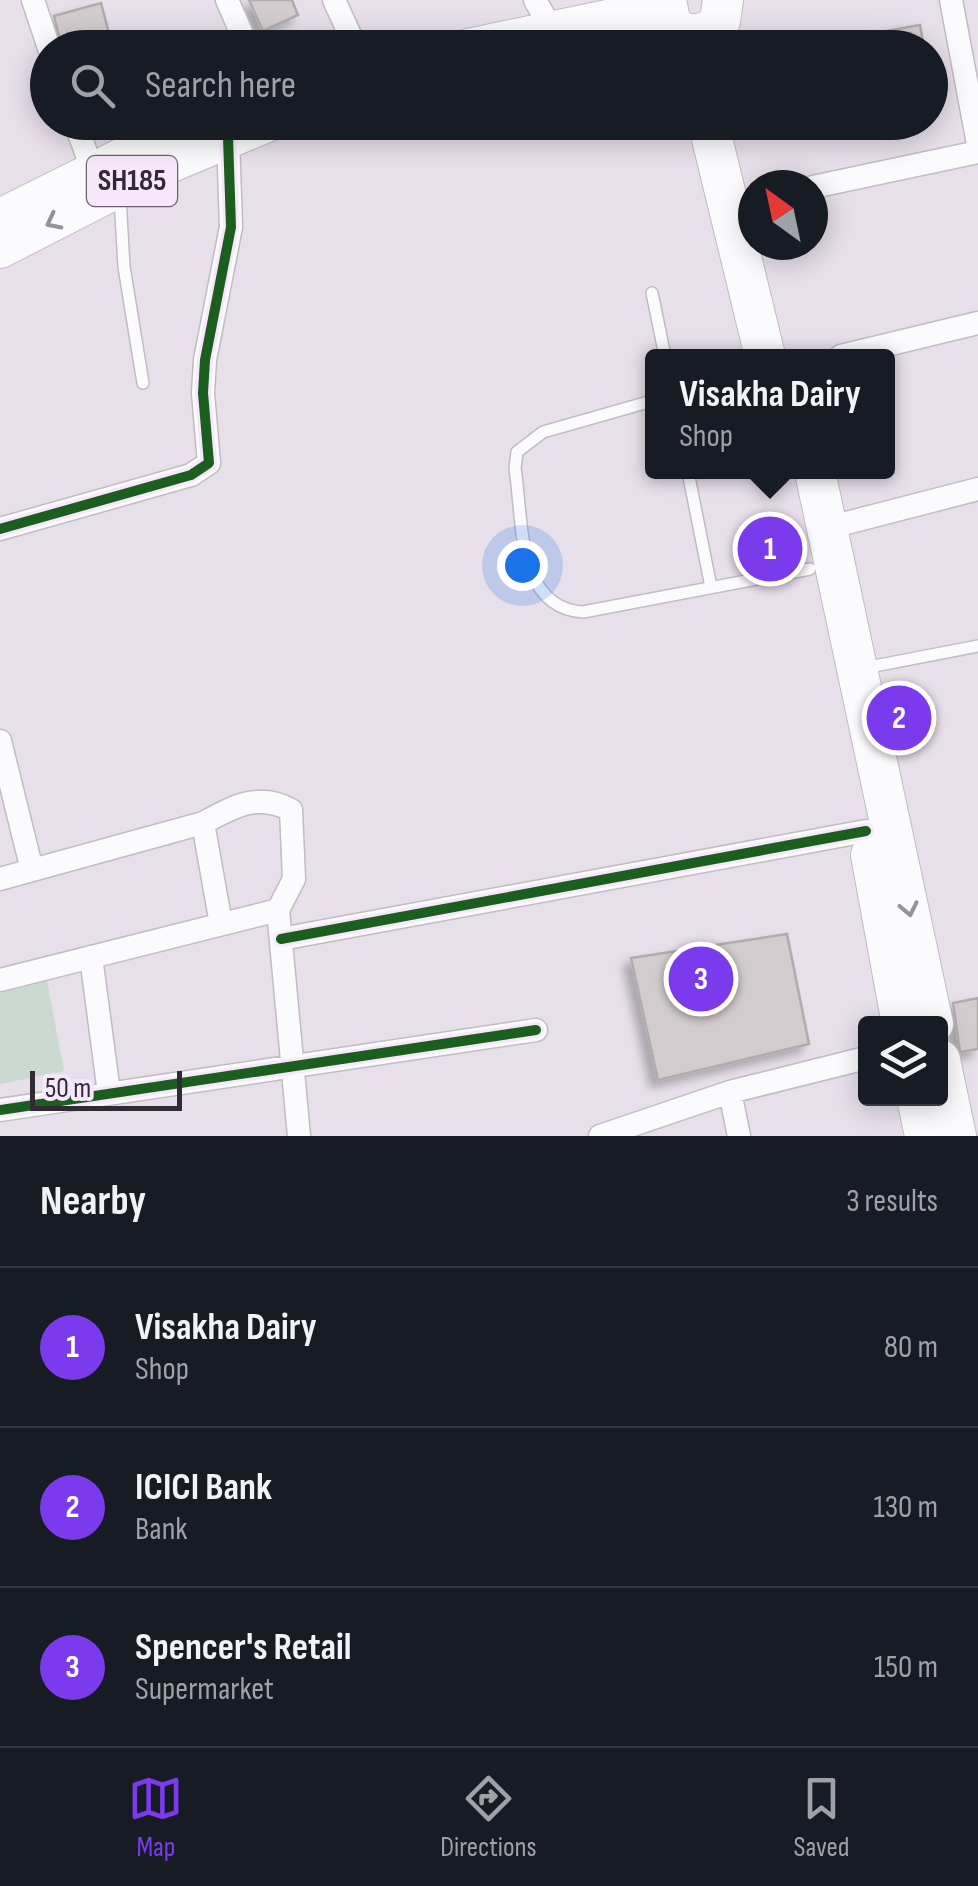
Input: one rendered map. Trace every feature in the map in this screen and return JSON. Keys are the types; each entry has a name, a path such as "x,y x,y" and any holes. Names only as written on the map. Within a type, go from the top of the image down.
{"highway":[{"path":"712,140 762,349"},
{"path":"739,140 746,170"},
{"path":"766,260 786,349"},
{"path":"791,479 866,831 901,1016"},
{"path":"816,479 931,1016"},
{"path":"948,1098 956,1136"},
{"path":"919,1106 925,1136"}],"main road":[{"path":"509,30 544,15 692,24"},
{"name":"SH185","path":"0,218 106,179 189,140"},
{"name":"SH185","path":"0,250 106,179"}],"street":[{"path":"33,0 43,30"},
{"path":"227,0 240,30"},
{"path":"334,0 348,30"},
{"path":"951,0 978,144"},
{"path":"85,140 106,179"},
{"path":"0,528 191,475 210,463 202,394 232,227 212,140"},
{"path":"828,184 978,152"},
{"path":"869,349 978,323"},
{"path":"828,528 978,489"},
{"path":"0,741 32,870"},
{"path":"0,879 203,823 244,802 273,802 291,810 294,879 278,910 299,1136"},
{"path":"203,823 221,924"},
{"path":"281,939 866,831"},
{"path":"0,980 278,910"},
{"path":"92,957 109,1093"},
{"path":"0,1110 536,1030"},
{"path":"600,1136 730,1092 858,1060"},
{"path":"730,1092 739,1136"}],"lane":[{"path":"106,179 143,383"},
{"path":"652,293 664,349"},
{"path":"645,403 544,432 518,452 515,468 532,580 545,599 561,611 583,612 810,568"},
{"path":"689,479 711,587"},
{"path":"859,669 978,646"}],"shaded area":[{"path":"47,981 64,1071 0,1084 0,989"}],"building":[{"path":"249,0 292,0 298,15 263,30"},
{"path":"101,3 108,30 58,30 54,16"},
{"path":"920,25 921,30 892,30"},
{"path":"787,934 809,1044 658,1080 631,958"},
{"path":"978,998 978,1049 960,1052 953,1003"}],"cycle path":[{"path":"0,529 191,475 209,463 203,393 205,360 231,227 228,140"},
{"path":"281,939 866,831"},
{"path":"0,1110 536,1030"}],"place":[{"name":"Visakha Dairy","path":"770,549"},
{"name":"ICICI Bank","path":"899,718"},
{"name":"Spencer's Retail","path":"701,979"}]}
